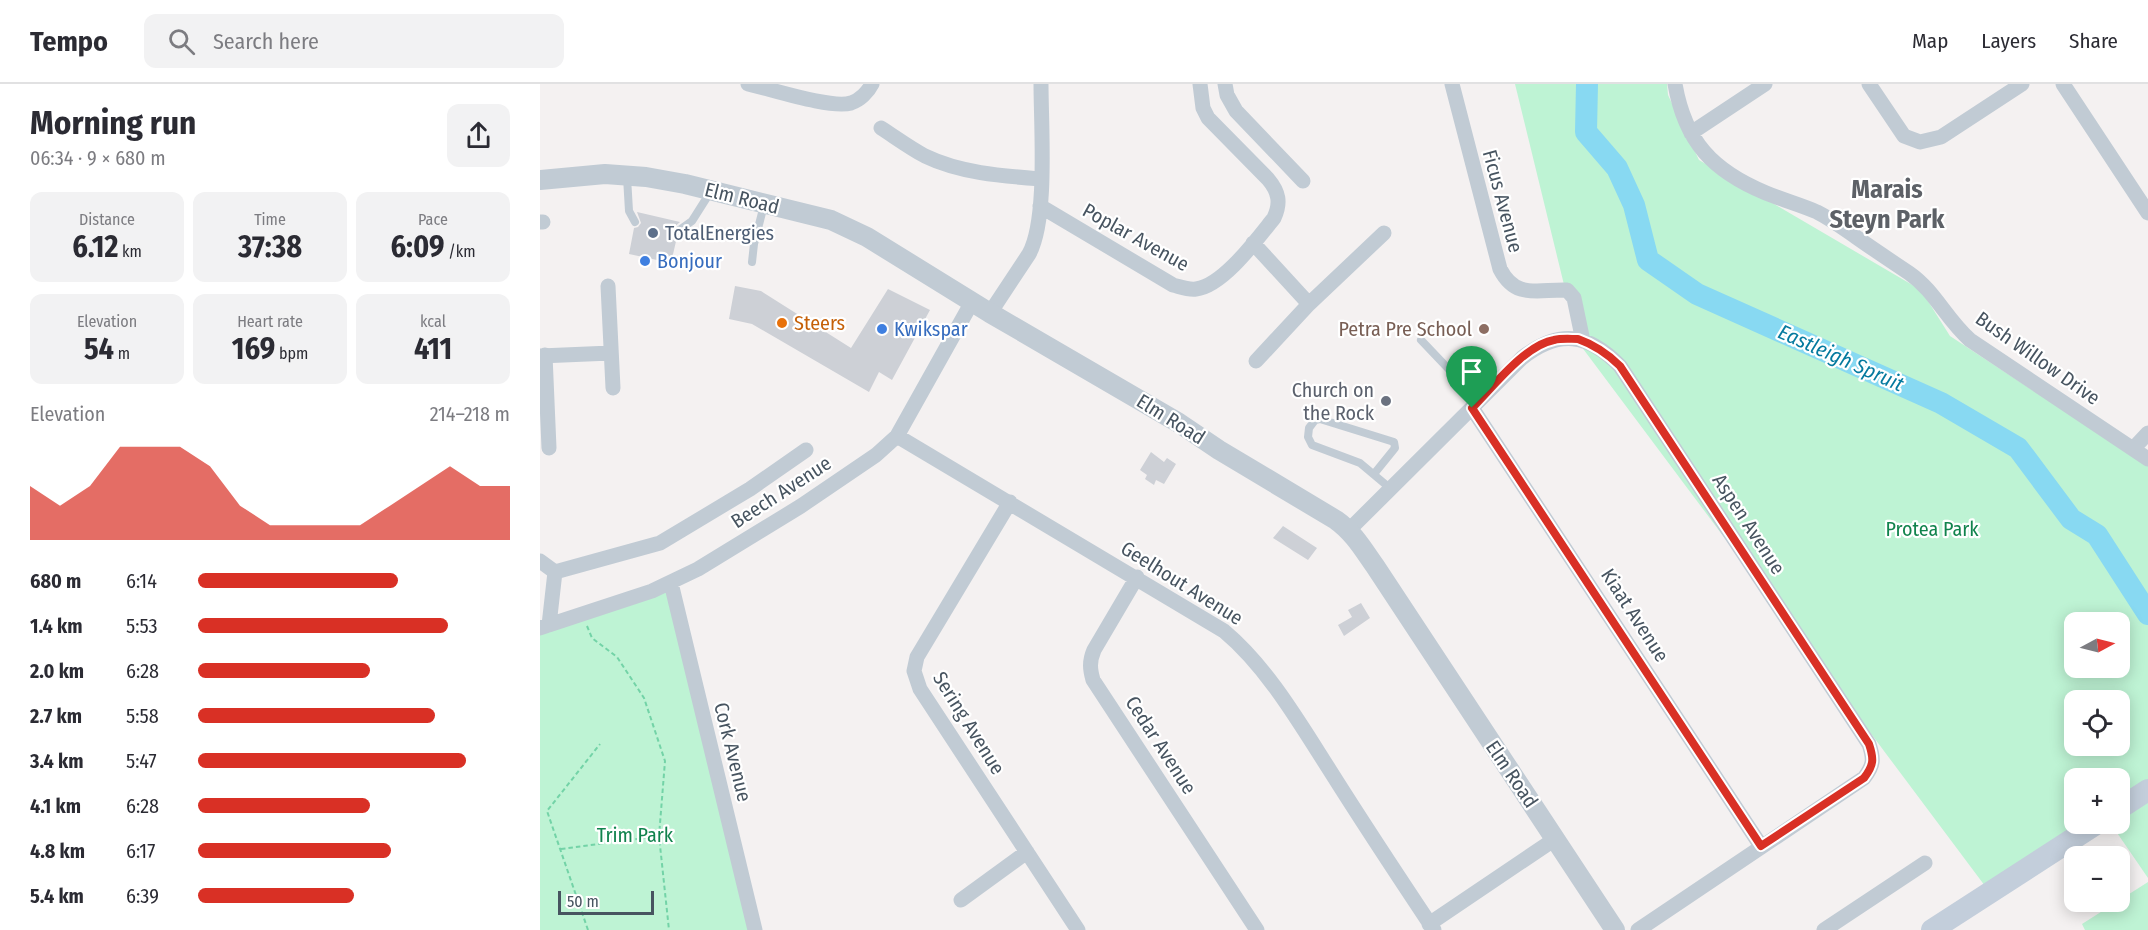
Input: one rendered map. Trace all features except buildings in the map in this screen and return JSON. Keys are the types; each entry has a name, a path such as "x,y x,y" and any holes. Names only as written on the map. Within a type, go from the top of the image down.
{"main road":[{"path":"2130,802 2148,790"},
{"path":"1932,930 2081,834"}],"street":[{"path":"748,84 843,104 852,103 861,98 872,84"},
{"path":"990,314 1035,244 1040,206 1041,84"},
{"name":"Poplar Avenue","path":"1040,206 1173,285 1195,289 1211,284 1275,218 1279,199 1277,191 1268,179 1208,118 1203,108 1200,84"},
{"path":"1226,84 1227,95 1236,111 1303,181"},
{"name":"Ficus Avenue","path":"1452,84 1500,269 1505,279 1512,286 1521,290 1567,290 1574,298 1583,341"},
{"name":"Bush Willow Drive","path":"1675,84 1680,106 1691,133 1704,153 1723,170 1768,194 1826,217 1911,274 1932,293 1955,325 1970,340 2148,459"},
{"path":"1691,133 1765,84"},
{"path":"1869,84 1904,136 1920,142 1941,137 2022,84"},
{"path":"2063,84 2148,213"},
{"path":"881,128 924,155 950,166 979,172 1041,179"},
{"name":"Elm Road","path":"540,180 605,174 646,177 831,220 882,246 990,314 1179,423 1349,530 1380,573 1615,930"},
{"path":"1256,361 1309,304 1384,233"},
{"path":"1253,243 1309,304"},
{"path":"608,286 613,388"},
{"name":"Beech Avenue","path":"544,627 671,583 801,506 876,455 897,436 972,302"},
{"name":"Aspen Avenue","path":"1349,530 1522,358 1537,346 1553,340 1578,339 1608,353 1620,366 1869,744 1874,758 1872,767 1864,778 1638,930"},
{"path":"549,448 543,356 611,353"},
{"name":"Kiaat Avenue","path":"1476,405 1761,846"},
{"path":"2133,449 2148,433"},
{"name":"Geelhout Avenue","path":"897,436 1137,577 1224,631 1250,656 1297,720 1432,927"},
{"path":"555,572 660,543 750,489 806,450"},
{"name":"Sering Avenue","path":"1010,502 916,657 914,671 921,689 1078,930"},
{"path":"540,561 555,572"},
{"path":"544,627 555,572"},
{"name":"Cedar Avenue","path":"1137,577 1094,650 1090,660 1094,680 1257,930"},
{"name":"Cork Avenue","path":"671,583 755,930"},
{"path":"1432,927 1555,839"},
{"path":"961,900 1027,852"},
{"path":"1824,930 1841,925 1925,863"}],"lane":[{"path":"627,176 629,211 635,222"},
{"path":"678,231 692,221 711,191"},
{"path":"752,262 754,244 765,203"},
{"path":"1421,340 1476,405"},
{"path":"1374,474 1395,448 1394,442 1320,419 1315,420 1309,429 1308,437 1312,445 1360,463 1391,489"}],"path":[{"path":"582,615 592,638 617,657 644,698 665,761 659,836 669,930"},
{"path":"588,930 547,811 600,744"},
{"path":"560,849 659,836"}],"green space":[{"name":"Protea Park","path":"1515,84 1667,84 1668,95 1699,160 1921,290 1950,336 2148,466 2148,878 2130,852 2130,846 2126,846 2118,834 2130,834 2130,768 2064,768 2064,834 2073,834 1988,890 1578,342"},
{"name":"Trim Park","path":"668,583 757,930 540,930 540,630"},
{"path":"2148,882 2148,930 2085,930 2082,924 2101,912 2130,912 2130,893"}],"waterway":[{"name":"Eastleigh Spruit","path":"1587,84 1586,132 1617,168 1634,205 1648,260 1697,294 1941,403 2018,448 2071,519 2097,535 2148,614"}],"place":[{"name":"TotalEnergies","path":"653,233"},
{"name":"Bonjour","path":"645,261"},
{"name":"Steers","path":"782,323"},
{"name":"Kwikspar","path":"882,329"},
{"name":"Petra Pre School","path":"1484,329"},
{"name":"Church on the Rock","path":"1386,401"}],"district":[{"name":"Marais Steyn Park","path":"1887,204"}],"route":[{"path":"1578,339 1608,353 1620,366 1661,427 1869,744 1874,758 1872,767 1864,778 1761,846 1472,408 1537,346 1553,340 1578,339"}]}
